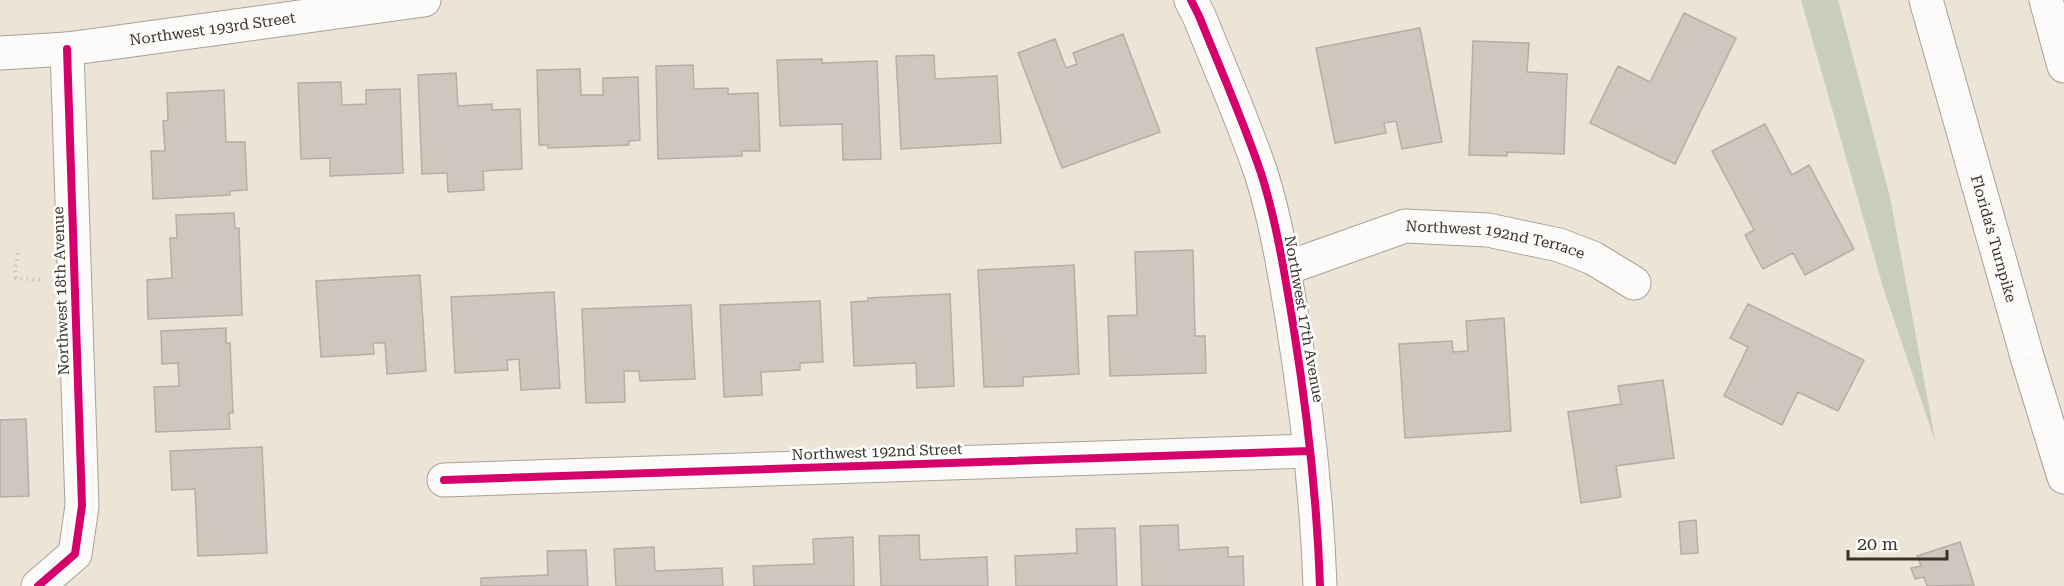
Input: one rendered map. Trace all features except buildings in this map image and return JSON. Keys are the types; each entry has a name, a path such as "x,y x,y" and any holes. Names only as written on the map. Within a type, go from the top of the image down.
{"main road":[{"name":"Northwest 193rd Street","path":"0,53 67,49 424,0"},
{"name":"Northwest 17th Avenue","path":"1191,0 1261,174 1284,269 1310,451 1320,586"},
{"name":"Florida's Turnpike","path":"1926,0 2028,360 2064,477"},
{"path":"2046,0 2064,66"},
{"name":"Northwest 18th Avenue","path":"38,586 75,554 82,506 67,49"},
{"name":"Northwest 192nd Terrace","path":"1284,269 1405,226 1488,230 1559,245 1593,258 1634,284"},
{"name":"Northwest 192nd Street","path":"444,480 1310,451"}],"path":[{"path":"18,253 16,279 40,280"}],"green space":[{"path":"1801,0 1838,0 1890,197 1936,444 1883,287"}],"cycle path":[{"path":"1191,0 1254,153 1276,229 1307,422 1314,487 1320,586"},
{"path":"38,586 75,554 82,506 67,49"},
{"path":"444,480 1310,451"}]}
